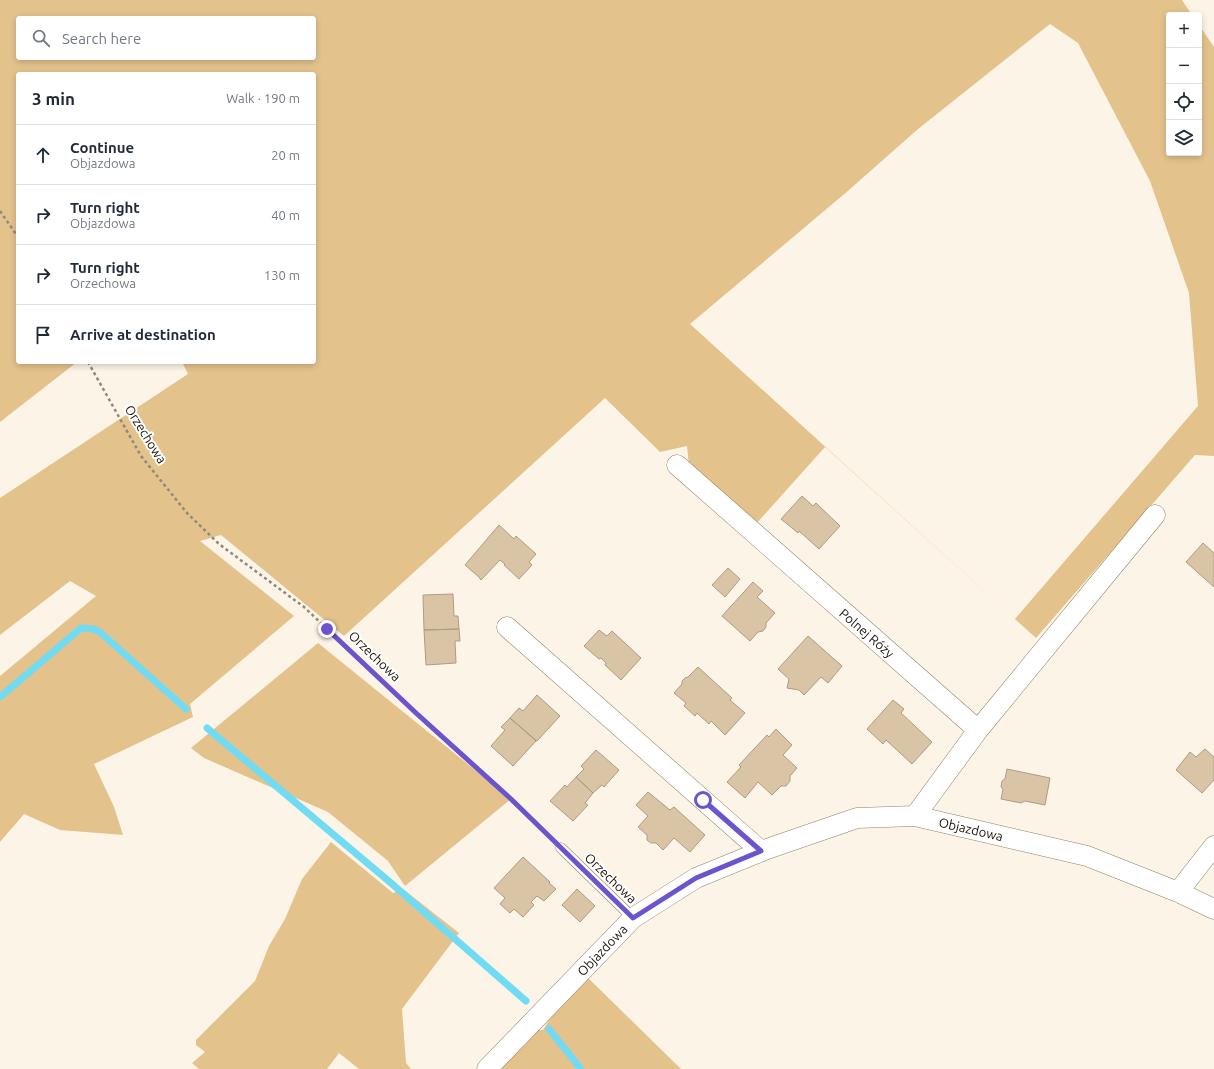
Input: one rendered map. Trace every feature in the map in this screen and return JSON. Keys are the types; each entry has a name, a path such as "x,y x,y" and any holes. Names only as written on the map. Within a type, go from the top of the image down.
{"street":[{"name":"Polnej Róży","path":"677,465 978,730"},
{"path":"915,816 978,730 1155,515"},
{"path":"507,627 761,851"},
{"name":"Objazdowa","path":"487,1069 633,918 696,878 761,851 857,818 915,816 1087,856 1178,892 1214,909"},
{"path":"1178,892 1214,846"}],"lane":[{"name":"Orzechowa","path":"561,848 633,918"}],"path":[{"path":"0,211 16,234"},
{"name":"Orzechowa","path":"89,364 141,456 187,513 219,544 304,607 416,713 511,799 561,848"}],"shaded area":[{"path":"0,0 1182,0 1190,12 1166,12 1166,156 1202,156 1202,29 1214,47 1214,456 1195,455 1036,638 1015,619 1198,406 1189,293 1150,181 1078,43 1050,24 918,129 849,190 690,324 1011,616 825,447 756,524 689,465 687,446 660,452 605,398 344,636 221,535 200,541 294,616 190,704 193,717 94,764 114,807 123,835 60,830 24,814 0,842 0,676 96,596 70,581 0,635 0,498 188,374 183,364 316,364 316,72 16,72 16,364 74,364 0,422"},
{"path":"318,643 511,799 405,886 388,861 328,812 204,758 191,748"},
{"path":"331,842 393,893 403,889 459,933 402,1009 406,1063 411,1069 359,1069 339,1053 327,1069 199,1069 192,1063 205,1052 196,1045 196,1040 255,981 269,946 285,919 302,879"},
{"path":"580,970 681,1069 498,1069 534,1030 543,1030"}],"building":[{"path":"802,496 813,506 816,503 840,526 819,549 799,531 798,533 781,519"},
{"path":"499,525 514,539 516,536 536,554 529,562 532,565 519,579 500,560 481,580 465,565"},
{"path":"1203,543 1214,553 1214,587 1186,562"},
{"path":"728,568 740,579 725,597 712,585"},
{"path":"753,582 763,591 757,597 775,613 766,623 766,627 763,631 758,632 750,641 722,616"},
{"path":"453,594 454,616 458,616 459,629 424,630 423,595"},
{"path":"459,629 460,641 455,641 456,663 426,665 424,630"},
{"path":"599,630 607,636 612,631 641,658 621,680 605,665 606,663 601,658 599,659 584,646"},
{"path":"808,636 842,666 828,683 821,677 804,695 799,690 787,688 789,679 778,669"},
{"path":"698,667 732,698 730,700 745,713 725,735 711,721 709,724 697,713 695,716 684,706 686,703 674,693 682,684 682,681"},
{"path":"537,695 560,716 537,741 510,718 519,708 523,711"},
{"path":"893,700 904,709 901,713 932,742 912,764 886,740 883,744 867,729"},
{"path":"510,718 536,741 513,766 491,746 505,730 501,727"},
{"path":"776,729 792,745 783,755 797,768 790,776 790,781 786,786 781,786 772,795 758,782 745,798 727,782 741,767 739,765 767,735 769,737"},
{"path":"1205,749 1214,757 1214,780 1202,793 1176,770 1190,752 1196,757"},
{"path":"596,750 619,770 604,787 602,785 593,793 576,777 584,769 581,766"},
{"path":"1007,769 1050,778 1045,805 1025,801 1021,803 1001,799 1003,789 1001,787 1002,781 1005,779"},
{"path":"576,777 593,793 585,803 588,805 573,821 550,801 565,785 567,787"},
{"path":"648,792 670,810 674,807 705,835 690,852 674,838 663,850 656,843 651,843 647,840 647,835 638,827 648,816 636,805"},
{"path":"523,857 556,889 544,901 537,896 531,902 534,905 523,917 514,909 510,913 500,904 505,898 494,888"},
{"path":"577,889 595,906 580,922 562,905"}],"waterway":[{"path":"0,697 81,628 94,629 101,633 186,709"},
{"path":"207,728 391,883 526,1001"},
{"path":"549,1029 581,1069"}],"route":[{"path":"327,629 416,713 511,799 633,918 696,878 761,851 703,800"}]}
